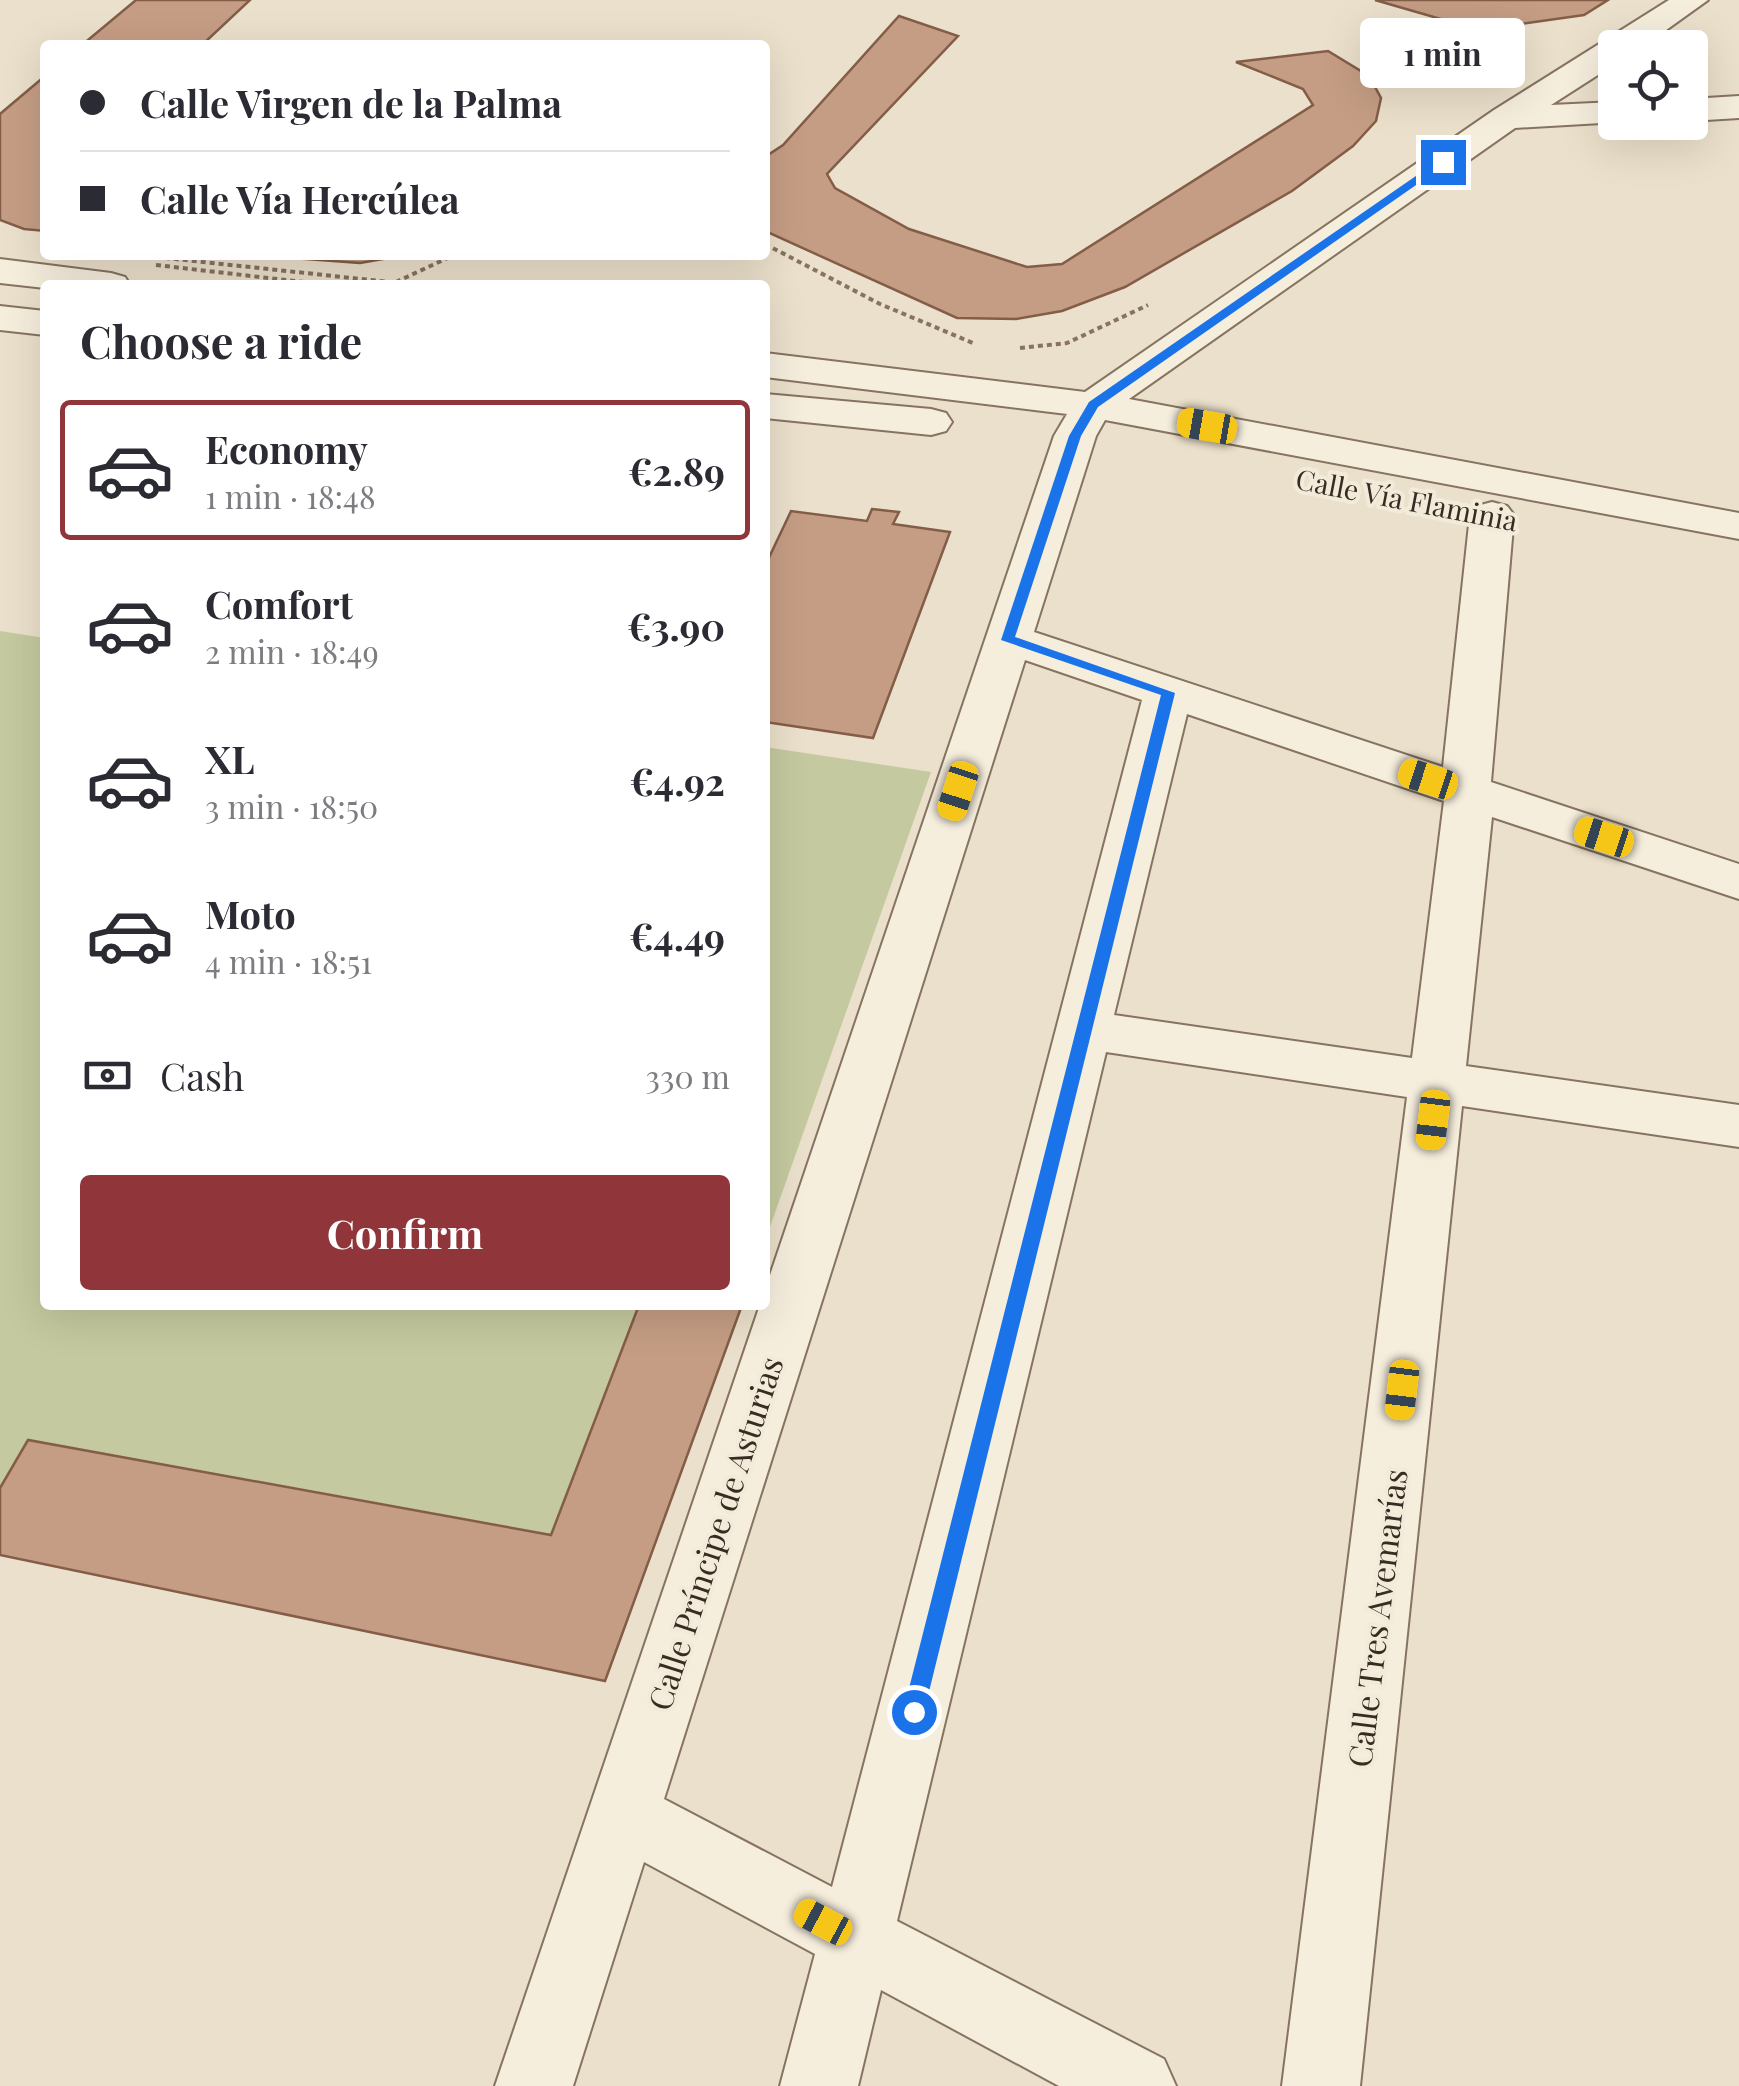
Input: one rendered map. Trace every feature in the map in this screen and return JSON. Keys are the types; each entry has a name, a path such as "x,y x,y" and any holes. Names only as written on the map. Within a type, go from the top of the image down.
{"street":[{"path":"1644,30 1692,0"},
{"path":"770,406 1084,420 1507,118 1598,60"},
{"path":"1708,109 1739,108"},
{"path":"1507,118 1598,114"},
{"path":"0,271 127,267"},
{"path":"0,318 40,323"},
{"path":"770,366 1084,420"},
{"name":"Calle Vía Flaminia","path":"1084,420 1492,515 1739,563"},
{"name":"Calle Vía Flaminia","path":"1084,420 1739,526"},
{"name":"Calle Príncipe de Asturias","path":"534,2086 1008,640 1084,420"},
{"name":"Calle Tres Avemarías","path":"1322,2086 1438,1082 1492,515"},
{"path":"1008,640 1739,882"},
{"path":"820,2086 1168,693"},
{"path":"1084,1030 1739,1126"},
{"path":"622,1814 1137,2086"}],"path":[{"path":"770,247 880,304 988,350 949,346"},
{"path":"400,280 443,260"},
{"path":"127,267 360,280"},
{"path":"127,267 273,280"},
{"path":"1007,349 1067,343 1153,302"}],"green space":[{"path":"0,631 40,637 40,1310 740,1310 605,1681 0,1555"},
{"path":"770,748 931,772 770,1227"}],"building":[{"path":"136,0 250,0 207,40 88,40"},
{"path":"1375,0 1608,0 1584,15 1514,25 1451,22"},
{"path":"899,16 958,36 827,174 835,188 909,229 1027,267 1062,264 1313,105 1303,89 1236,62 1328,51 1369,76 1381,98 1376,121 1353,146 1292,191 1125,287 1062,311 1016,319 957,318 770,233 770,154 783,145"},
{"path":"40,80 40,231 0,220 0,114"},
{"path":"319,260 377,260 360,263"},
{"path":"872,509 899,512 893,524 950,532 873,738 770,723 770,555 791,511 867,521"},
{"path":"637,1310 740,1310 605,1681 0,1555 0,1488 28,1440 551,1535"}],"route":[{"path":"914,1712 1168,693 1008,640 1075,436 1093,405 1443,162"}]}
